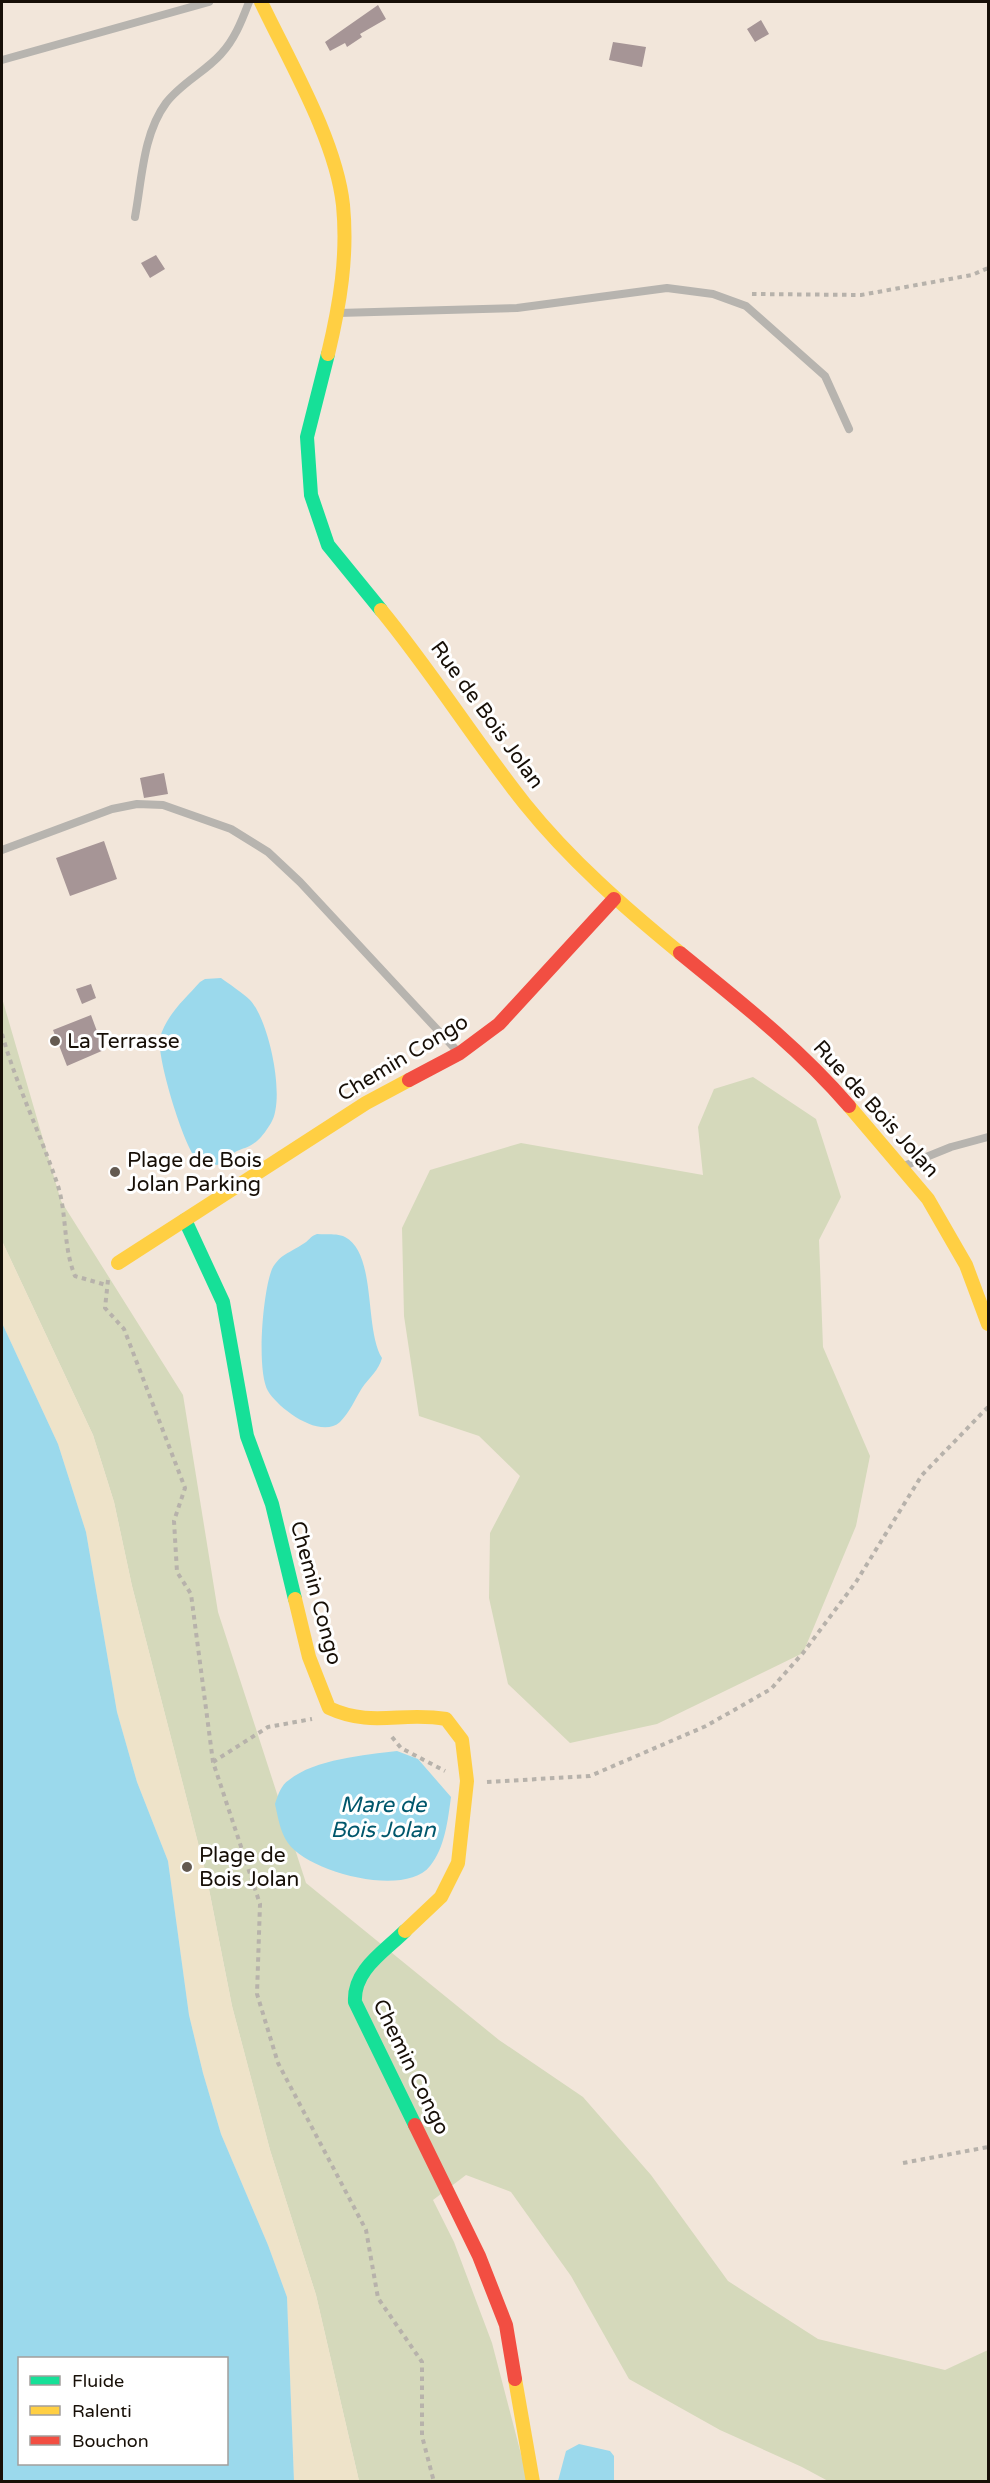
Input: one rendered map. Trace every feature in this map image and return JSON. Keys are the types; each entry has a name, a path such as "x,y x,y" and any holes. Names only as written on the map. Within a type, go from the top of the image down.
{"street":[{"name":"Rue de Bois Jolan","path":"261,2 327,142 343,203 345,266 338,313 307,437 311,495 328,545 416,653 526,805 614,899 758,1016 822,1074 902,1167 928,1199 966,1264 988,1324"},
{"name":"Chemin Congo","path":"117,1263 366,1104 460,1053 499,1024 614,899"},
{"name":"Chemin Congo","path":"185,1220 223,1302 247,1436 272,1504 309,1657 328,1708 348,1717 379,1722 414,1715 446,1719 462,1740 467,1781 458,1863 441,1897 360,1974 354,1988 355,2002 479,2256 506,2325 533,2481"}],"lane":[{"path":"2,60 209,2"},
{"path":"135,217 149,135 157,118 166,102 179,89 221,55 235,37 249,2"},
{"path":"338,313 518,308 667,288 713,294 746,306 825,376 849,429"},
{"path":"2,850 112,809 137,804 163,805 231,829 268,852 300,882 460,1053"},
{"path":"902,1167 951,1147 988,1137"}],"path":[{"path":"747,294 861,295 972,274 988,268"},
{"path":"2,1035 12,1070 58,1188 67,1257 75,1276 106,1285 105,1308 124,1329 185,1488 174,1521 177,1572 191,1594 213,1762 260,1904 257,1994 274,2051 366,2230 378,2298 422,2362 422,2436 434,2481"},
{"path":"379,1722 401,1748 467,1781 505,1783 590,1776 706,1726 771,1689 803,1653 856,1581 922,1475 988,1407"},
{"path":"213,1762 268,1727 314,1718 328,1708"},
{"path":"903,2163 988,2147"}],"green space":[{"path":"2,998 61,1201 183,1395 218,1612 306,1883 499,2040 583,2097 651,2175 728,2281 818,2339 945,2370 988,2350 988,2481 828,2481 720,2430 629,2379 571,2276 511,2192 466,2175 433,2200 454,2242 492,2343 528,2481 359,2481 316,2295 270,2150 232,2006 206,1874 132,1586 114,1502 93,1435 2,1241"},
{"path":"753,1077 816,1119 841,1197 819,1240 823,1347 870,1456 856,1526 803,1653 657,1724 570,1743 508,1684 489,1598 490,1533 520,1476 479,1436 419,1416 404,1316 402,1228 430,1170 521,1143 703,1175 698,1127 714,1089"}],"sand":[{"name":"Plage de Bois Jolan","path":"2,1241 93,1435 114,1502 132,1586 206,1874 232,2006 270,2150 316,2295 359,2481 294,2481 287,2297 268,2245 221,2134 203,2073 189,2015 168,1861 137,1782 117,1712 86,1532 58,1444 2,1323"}],"water":[{"path":"221,978 250,1000 257,1010 269,1041 277,1096 271,1123 259,1139 233,1154 225,1164 211,1165 198,1161 186,1139 162,1063 160,1038 171,1015 200,982 205,979"},
{"path":"317,1234 345,1237 355,1246 362,1259 373,1329 382,1358 350,1410 340,1422 332,1427 311,1425 281,1406 268,1391 262,1366 262,1330 266,1294 272,1269 282,1257"},
{"path":"2,1323 58,1444 86,1532 117,1712 137,1782 168,1861 189,2015 203,2073 221,2134 268,2245 287,2297 294,2481 2,2481"},
{"name":"Mare de Bois Jolan","path":"397,1751 418,1759 451,1797 442,1842 430,1866 418,1875 400,1880 357,1877 315,1863 299,1854 288,1843 281,1829 275,1804 286,1782 312,1767 326,1763 356,1756"},
{"path":"579,2444 610,2451 614,2456 614,2481 558,2481 566,2451"}],"building":[{"path":"378,5 386,19 360,34 362,37 347,47 345,43 330,51 325,42"},
{"path":"761,20 769,34 755,42 747,29"},
{"path":"613,42 646,47 642,67 609,60"},
{"path":"156,255 165,269 150,278 141,263"},
{"path":"164,773 168,794 144,798 140,778"},
{"path":"104,841 117,879 70,896 56,858"},
{"path":"91,984 96,998 82,1004 76,989"},
{"path":"91,1015 104,1050 67,1066 53,1030"}],"traffic: fast":[{"path":"328,354 307,437 311,495 328,545 381,610"},
{"path":"185,1220 223,1302 247,1436 272,1504 295,1599"},
{"path":"405,1931 364,1971 359,1980 355,2002 415,2125"}],"traffic: slow":[{"path":"261,2 310,101 339,180 343,205 344,261 328,354"},
{"path":"381,610 542,825 599,883 680,953"},
{"path":"118,1263 366,1103 409,1080"},
{"path":"849,1106 928,1199 966,1265 988,1324"},
{"path":"295,1599 309,1657 329,1708 359,1717 446,1719 462,1740 467,1781 458,1863 441,1897 405,1931"},
{"path":"515,2379 533,2482"}],"traffic: jam":[{"path":"409,1080 460,1053 499,1024 614,899"},
{"path":"680,953 810,1064 849,1106"},
{"path":"415,2125 479,2256 506,2325 515,2379"}],"place":[{"name":"La Terrasse","path":"55,1041"},
{"name":"Plage de Bois Jolan Parking","path":"115,1172"},
{"name":"Plage de Bois Jolan","path":"187,1867"}]}
